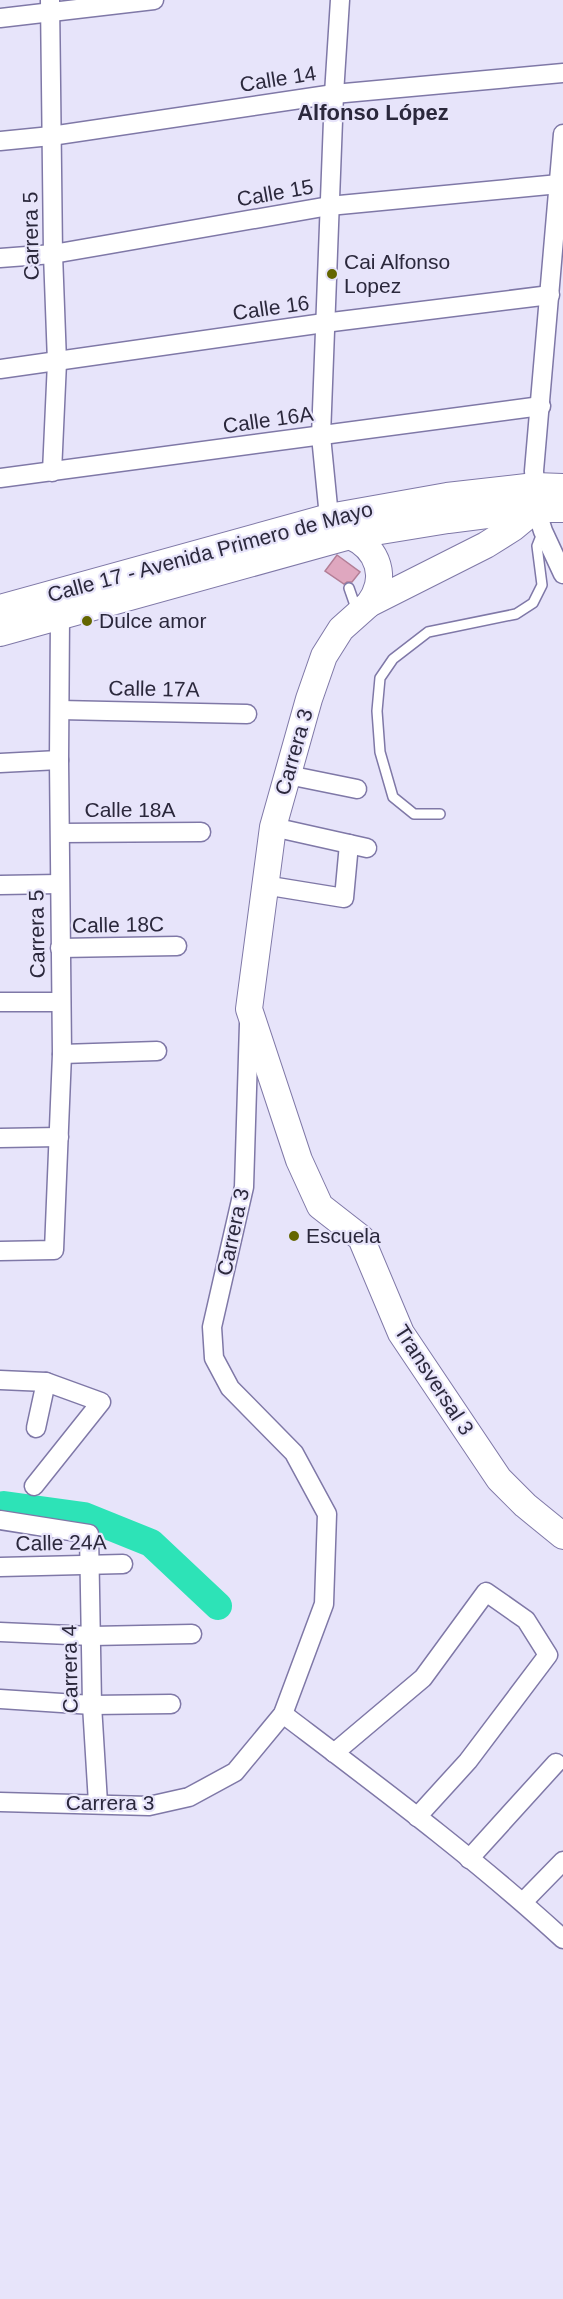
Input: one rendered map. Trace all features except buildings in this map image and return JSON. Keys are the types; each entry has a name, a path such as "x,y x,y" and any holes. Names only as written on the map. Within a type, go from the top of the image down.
{"street":[{"path":"0,18 50,6 154,0"},
{"path":"340,0 329,206 321,436 325,488 335,530 368,547 378,565 379,585 363,609"},
{"name":"Carrera 5","path":"50,6 53,254 57,362 52,472"},
{"name":"Calle 14","path":"0,141 51,136 334,94 563,73"},
{"path":"563,134 559,184 556,296 536,451 537,499 563,574"},
{"name":"Calle 15","path":"0,258 53,254 329,206 559,184"},
{"name":"Calle 16","path":"0,369 324,323 556,296"},
{"name":"Calle 16A","path":"0,478 541,406"},
{"name":"Calle 17 - Avenida Primero de Mayo","path":"0,608 335,530 448,520 537,499 563,487"},
{"name":"Calle 17 - Avenida Primero de Mayo","path":"537,499 563,509"},
{"name":"Carrera 3","path":"0,1802 149,1806 189,1797 235,1772 283,1714 324,1604 327,1514 294,1454 230,1388 214,1358 211,1342 212,1327 244,1187 249,1010 273,827 309,699 324,656 341,629 363,609 486,545 513,528 537,499"},
{"name":"Calle 17 - Avenida Primero de Mayo","path":"0,633 335,530"},
{"name":"Carrera 5","path":"0,1251 54,1250 62,1054 58,760 60,616"},
{"name":"Calle 17A","path":"60,710 247,714"},
{"path":"0,763 58,760"},
{"path":"288,775 357,789"},
{"path":"273,827 367,849"},
{"name":"Calle 18A","path":"60,833 201,832"},
{"path":"264,885 344,898 349,844"},
{"path":"0,885 59,884"},
{"name":"Calle 18C","path":"60,948 177,946"},
{"path":"0,1002 61,1002"},
{"name":"Transversal 3","path":"249,1010 299,1160 320,1206 361,1238 401,1333 499,1479 525,1505 563,1536"},
{"path":"62,1054 157,1051"},
{"path":"0,1138 59,1137"},
{"path":"0,1380 46,1382 101,1402 34,1486"},
{"path":"36,1428 46,1382"},
{"name":"Carrera 4","path":"0,1520 89,1534 92,1705 98,1803"},
{"name":"Calle 24A","path":"0,1567 123,1564"},
{"path":"334,1753 423,1678 486,1592 526,1620 548,1655 468,1761 417,1817"},
{"path":"0,1632 92,1636 192,1634"},
{"path":"0,1699 92,1705 171,1704"},
{"path":"283,1714 523,1902 563,1939"},
{"path":"469,1859 556,1763"},
{"path":"523,1902 563,1861"}],"lane":[{"path":"440,813 414,814 393,797 380,752 377,711 380,678 393,659 428,632 516,614 533,603 542,585 537,546 537,499"},
{"path":"349,588 363,609"}],"waterway":[{"path":"4,1505 84,1516 151,1543 218,1606"}],"place":[{"name":"Cai Alfonso Lopez","path":"332,274"},
{"name":"Dulce amor","path":"87,621"},
{"name":"Escuela","path":"294,1236"}],"district":[{"name":"Alfonso López","path":"373,112"}]}
